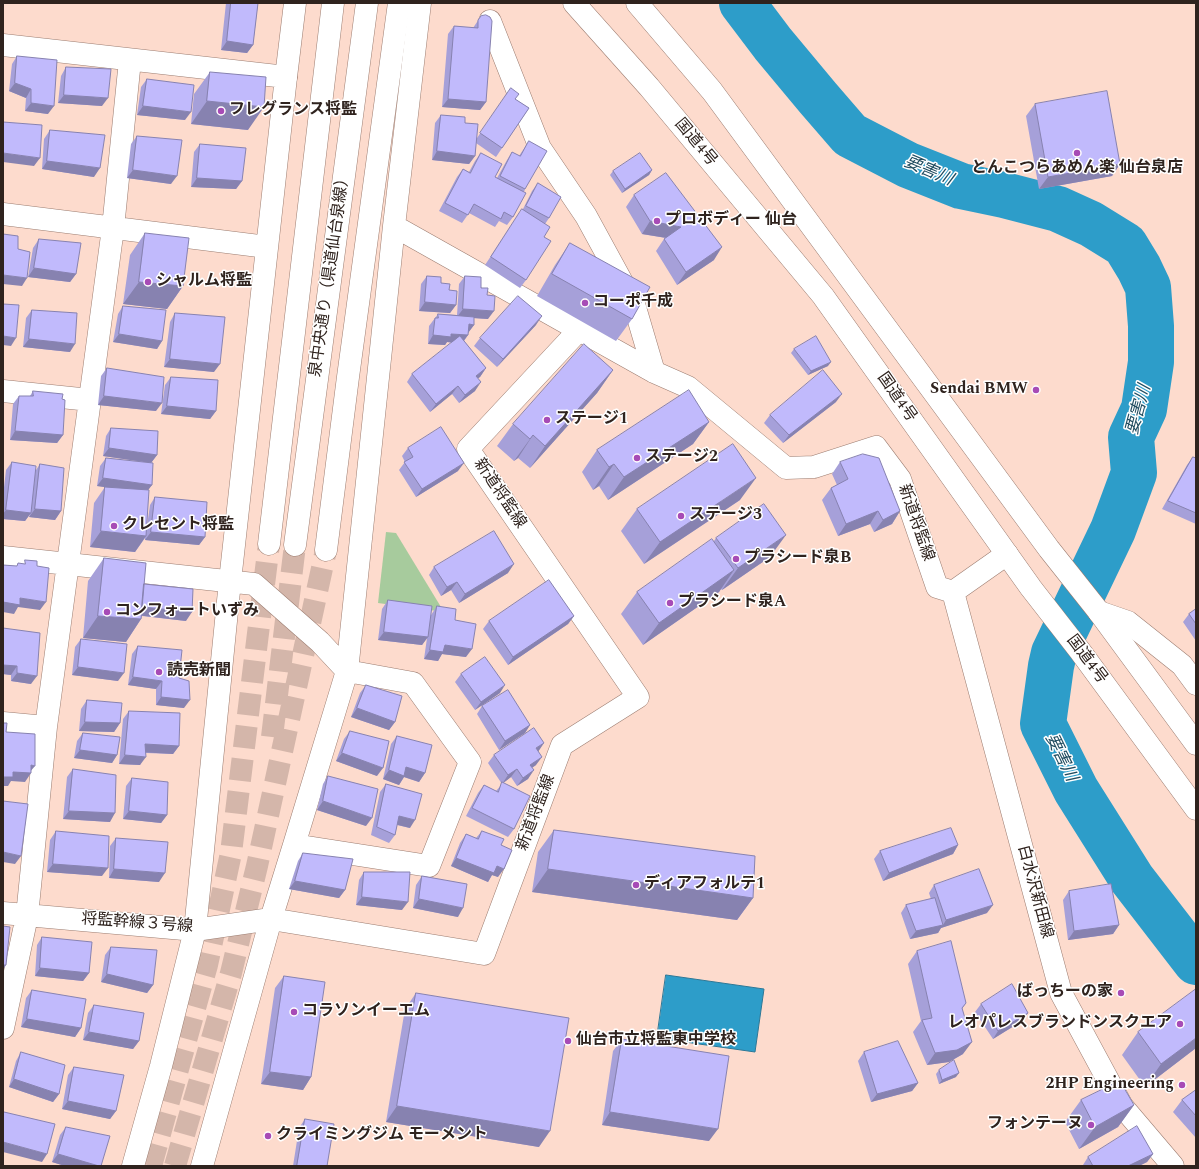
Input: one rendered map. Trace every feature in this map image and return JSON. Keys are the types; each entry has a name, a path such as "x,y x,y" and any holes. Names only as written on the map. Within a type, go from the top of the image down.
{"main road":[{"path":"133,1166 161,1066 195,930 230,581 295,3"},
{"name":"泉中央通り（県道仙台泉線）","path":"269,544 333,3"},
{"name":"泉中央通り（県道仙台泉線）","path":"295,545 367,3"},
{"path":"326,550 348,377 400,3"},
{"path":"202,1166 271,919 347,670 394,226 420,3"},
{"name":"国道4号","path":"574,3 648,87 823,296 1031,588 1080,651 1196,809"},
{"name":"国道4号","path":"637,3 712,92 1049,549 1099,612 1196,744"},
{"path":"490,21 540,148 586,216 634,304 654,372"},
{"path":"3,45 286,77"},
{"path":"3,1028 27,916 46,727 113,228 130,60"},
{"path":"3,214 267,247"},
{"path":"394,226 579,330"},
{"name":"新道将監線","path":"271,919 484,954 562,745 638,697 468,449 579,330 654,372 688,387 786,468 814,467 876,447 900,479 937,587 953,592"},
{"path":"3,391 90,400"},
{"path":"953,592 1007,554"},
{"path":"3,557 254,584 320,642 347,670 413,683 470,762 429,866 294,845"},
{"name":"白水沢新田線","path":"953,592 1061,993 1122,1106 1173,1166"},
{"path":"1099,612 1128,622 1182,665 1196,684"},
{"path":"3,723 46,727"},
{"name":"将監幹線３号線","path":"3,913 195,930 271,919"}],"green space":[{"path":"386,532 396,533 444,612 378,603"}],"water":[{"path":"666,975 764,989 755,1052 657,1038"}],"building":[{"path":"231,3 258,3 253,45 227,41"},
{"path":"486,15 490,17 492,21 486,102 448,99 454,26 478,28 478,20 481,16"},
{"path":"17,56 57,60 54,106 31,103 31,89 15,83"},
{"path":"66,67 111,69 108,98 64,95"},
{"path":"210,72 266,77 264,107 207,101"},
{"path":"147,79 194,85 191,112 143,106"},
{"path":"511,88 519,94 515,99 529,108 502,148 480,133"},
{"path":"1107,91 1120,164 1048,177 1035,104"},
{"path":"441,115 465,117 465,123 478,124 475,156 437,151"},
{"path":"3,122 42,125 40,158 3,153"},
{"path":"50,130 105,135 100,168 47,161"},
{"path":"137,136 182,140 177,176 133,170"},
{"path":"529,141 547,151 525,189 500,176 512,152 520,156"},
{"path":"200,144 246,148 242,181 197,178"},
{"path":"481,153 502,164 495,177 526,193 513,217 504,212 501,219 474,204 468,215 445,203 463,169 470,173"},
{"path":"640,153 652,170 625,189 613,171"},
{"path":"666,173 722,247 686,272 664,239 681,227 650,221 634,195"},
{"path":"538,183 561,197 549,218 526,206"},
{"path":"522,209 550,227 544,237 551,241 526,280 491,257"},
{"path":"145,233 189,238 183,286 139,282"},
{"path":"3,234 18,236 18,249 30,252 27,278 3,275"},
{"path":"39,239 81,243 76,274 34,268"},
{"path":"570,243 650,287 632,319 552,274"},
{"path":"427,276 441,277 441,283 450,284 449,290 457,291 456,305 425,302"},
{"path":"465,276 481,277 481,288 488,288 487,295 495,296 494,311 463,309"},
{"path":"518,296 542,316 503,359 480,338"},
{"path":"3,304 19,305 16,338 3,336"},
{"path":"123,306 166,310 162,341 119,334"},
{"path":"32,310 77,313 75,344 29,339"},
{"path":"175,313 225,317 220,364 170,359"},
{"path":"438,314 474,317 474,325 469,324 468,335 451,334 451,337 433,335 435,318 438,318"},
{"path":"460,336 486,368 476,376 481,382 465,395 458,386 436,404 412,374"},
{"path":"816,336 831,362 811,371 794,349"},
{"name":"ステージ1","path":"584,344 613,370 545,446 533,435 530,439 513,424"},
{"path":"107,368 164,377 162,403 104,396"},
{"path":"823,370 842,394 789,435 770,415"},
{"path":"171,377 218,380 216,411 167,406"},
{"path":"689,390 709,422 624,477 614,464 609,467 597,450"},
{"path":"33,391 63,394 62,399 65,400 63,435 15,431 19,396 33,396"},
{"path":"441,427 464,463 422,489 404,462 413,457 408,448"},
{"path":"111,428 158,431 157,455 109,448"},
{"path":"733,444 756,478 660,542 637,509"},
{"path":"863,454 879,458 900,511 883,520 878,511 846,524 831,488 848,479 840,462"},
{"path":"1193,457 1196,458 1196,513 1168,501"},
{"path":"106,458 153,463 152,485 103,478"},
{"path":"12,462 36,466 31,513 6,510"},
{"path":"40,464 64,468 61,511 35,509"},
{"path":"105,487 149,490 146,536 101,531"},
{"path":"155,497 207,502 205,537 151,532"},
{"path":"764,504 786,535 738,568 716,538"},
{"path":"494,531 514,564 465,594 457,582 447,587 434,567"},
{"path":"712,539 734,570 659,623 637,592"},
{"path":"104,558 146,563 141,619 98,616"},
{"path":"25,560 37,561 37,566 49,568 46,602 20,598 20,605 3,602 3,565 17,566 18,563 25,564"},
{"path":"549,580 574,616 513,657 489,621"},
{"path":"144,584 193,589 192,612 142,607"},
{"path":"388,600 432,606 428,637 384,632"},
{"path":"437,606 456,609 455,620 476,624 472,649 445,645 443,652 430,650"},
{"path":"1196,609 1196,624 1189,614"},
{"path":"3,628 40,633 37,676 17,673 17,666 3,665"},
{"path":"81,639 127,644 124,673 78,667"},
{"path":"138,646 182,650 179,678 189,681 190,700 161,697 162,681 133,677"},
{"path":"485,657 505,685 481,702 461,674"},
{"path":"366,685 402,696 395,722 357,708"},
{"path":"508,690 530,725 505,741 482,706"},
{"path":"87,700 122,703 120,723 85,722"},
{"path":"129,711 180,713 179,746 145,744 146,757 125,755"},
{"path":"3,723 7,723 6,732 35,734 35,766 31,765 31,773 13,772 13,777 3,777"},
{"path":"534,728 544,743 536,748 542,757 530,765 534,770 523,778 517,769 508,775 494,755"},
{"path":"350,731 389,741 383,768 342,753"},
{"path":"83,733 120,737 117,755 80,750"},
{"path":"397,736 432,745 425,773 406,767 404,776 389,770"},
{"path":"73,769 116,775 115,813 69,811"},
{"path":"328,776 378,789 372,818 323,801"},
{"path":"132,778 168,782 167,815 129,811"},
{"path":"502,782 530,796 514,829 472,808 484,785 498,792"},
{"path":"386,784 422,794 415,820 399,816 395,835 377,827"},
{"path":"3,801 28,804 21,856 3,852"},
{"path":"951,828 958,845 889,873 880,851"},
{"path":"554,830 755,856 753,898 548,869"},
{"path":"56,831 109,836 108,868 53,864"},
{"path":"482,831 504,839 501,845 512,850 504,869 497,866 494,873 456,858 466,834 478,839"},
{"path":"116,838 168,842 165,873 114,869"},
{"path":"303,853 353,859 345,890 295,881"},
{"path":"979,869 993,905 946,920 934,885"},
{"path":"364,872 410,872 408,902 362,897"},
{"path":"422,876 467,884 463,908 419,899"},
{"path":"1111,884 1119,925 1074,931 1069,891"},
{"path":"935,898 943,925 916,931 906,905"},
{"path":"3,926 10,927 6,965 3,965"},
{"path":"42,937 92,942 89,973 40,968"},
{"path":"951,941 966,1003 962,1008 972,1042 957,1050 935,1053 922,1020 932,1018 917,951"},
{"path":"111,947 157,950 153,985 107,974"},
{"path":"284,976 325,982 311,1077 270,1072"},
{"path":"1012,984 1028,1013 998,1031 981,1004"},
{"path":"1196,989 1196,1038 1161,1064 1138,1032"},
{"path":"32,990 86,999 81,1028 27,1019"},
{"path":"416,993 569,1018 550,1131 397,1106"},
{"path":"94,1005 144,1013 139,1041 89,1032"},
{"path":"622,1039 729,1056 718,1129 610,1112"},
{"path":"898,1041 918,1083 877,1094 864,1052"},
{"path":"21,1052 65,1065 59,1094 14,1079"},
{"path":"954,1060 959,1073 942,1080 939,1070"},
{"path":"74,1067 124,1075 116,1111 68,1101"},
{"path":"1120,1081 1134,1105 1095,1127 1081,1100"},
{"path":"1196,1090 1196,1116 1182,1100"},
{"path":"4,1112 55,1124 47,1154 3,1142"},
{"path":"305,1119 334,1124 327,1166 297,1166"},
{"path":"1137,1126 1153,1154 1128,1166 1093,1166 1088,1157"},
{"path":"66,1127 110,1136 101,1166 58,1154"}],"waterway":[{"name":"要害川","path":"742,3 773,44 850,135 908,165 961,186 1058,209 1091,224 1125,245 1139,268 1148,287 1151,326 1151,362 1144,409 1131,437 1134,473 1113,530 1054,653 1043,724 1076,790 1132,879 1196,962"}],"tunnel":[{"path":"151,1166 207,965 231,853 269,544"},
{"path":"272,737 295,545"},
{"path":"175,1166 231,973 257,866 326,550"}],"place":[{"name":"フレグランス将監","path":"221,111"},
{"name":"とんこつらあめん楽 仙台泉店","path":"1077,153"},
{"name":"プロボディー 仙台","path":"657,221"},
{"name":"シャルム将監","path":"148,282"},
{"name":"コーポ千成","path":"585,303"},
{"name":"Sendai BMW","path":"1036,390"},
{"name":"ステージ1","path":"547,420"},
{"name":"ステージ2","path":"637,458"},
{"name":"ステージ3","path":"681,516"},
{"name":"クレセント将監","path":"114,526"},
{"name":"プラシード泉B","path":"736,559"},
{"name":"プラシード泉A","path":"670,603"},
{"name":"コンフォートいずみ","path":"107,612"},
{"name":"読売新聞","path":"159,672"},
{"name":"ディアフォルテ1","path":"636,885"},
{"name":"ばっちーの家","path":"1121,993"},
{"name":"コラソンイーエム","path":"294,1012"},
{"name":"レオパレスブランドンスクエア","path":"1180,1024"},
{"name":"仙台市立将監東中学校","path":"568,1041"},
{"name":"2HP Engineering","path":"1182,1085"},
{"name":"フォンテーヌ","path":"1091,1125"},
{"name":"クライミングジム モーメント","path":"268,1136"}]}
